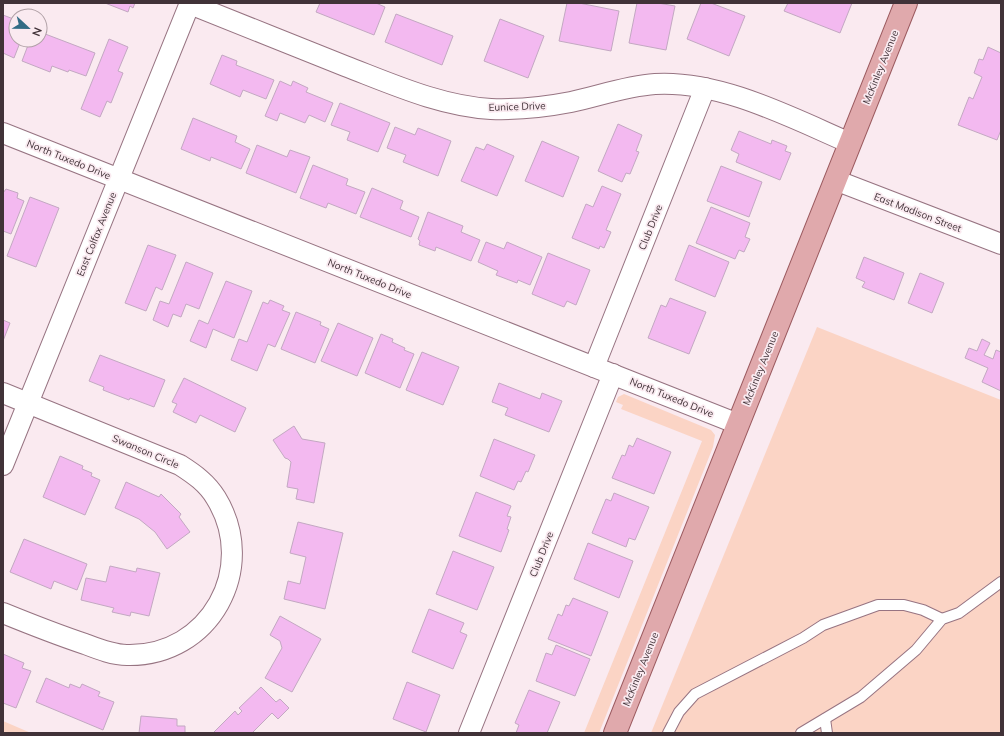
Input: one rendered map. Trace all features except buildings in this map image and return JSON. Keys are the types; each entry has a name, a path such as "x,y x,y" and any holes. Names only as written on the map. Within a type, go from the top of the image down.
{"main road":[{"name":"McKinley Avenue","path":"615,733 906,3"}],"street":[{"name":"Eunice Drive","path":"190,4 390,83 427,97 454,104 491,109 533,108 571,102 620,89 656,84 705,88 737,96 850,143"},
{"name":"East Colfax Avenue","path":"3,465 190,4"},
{"name":"Club Drive","path":"594,367 705,88"},
{"name":"North Tuxedo Drive","path":"3,133 738,424"},
{"name":"East Madison Street","path":"835,180 1001,244"},
{"name":"Club Drive","path":"469,733 613,374"},
{"name":"Swanson Circle","path":"3,393 180,465 200,479 216,497 228,524 232,552 229,577 219,603 205,624 181,642 157,652 126,655 103,651 3,613"}],"lane":[{"path":"801,733 861,697 916,650 942,619 959,613 1001,582"},
{"path":"668,733 678,712 695,694 803,638 823,625 878,606 904,605 923,610 942,619"},
{"path":"825,719 827,733"}],"shaded area":[{"path":"817,327 1001,400 1001,733 651,733"},
{"path":"624,394 711,430 715,435 713,447 599,733 584,733 702,441 621,409 623,405 616,402 618,397"},
{"path":"3,721 31,733 3,733"}]}
